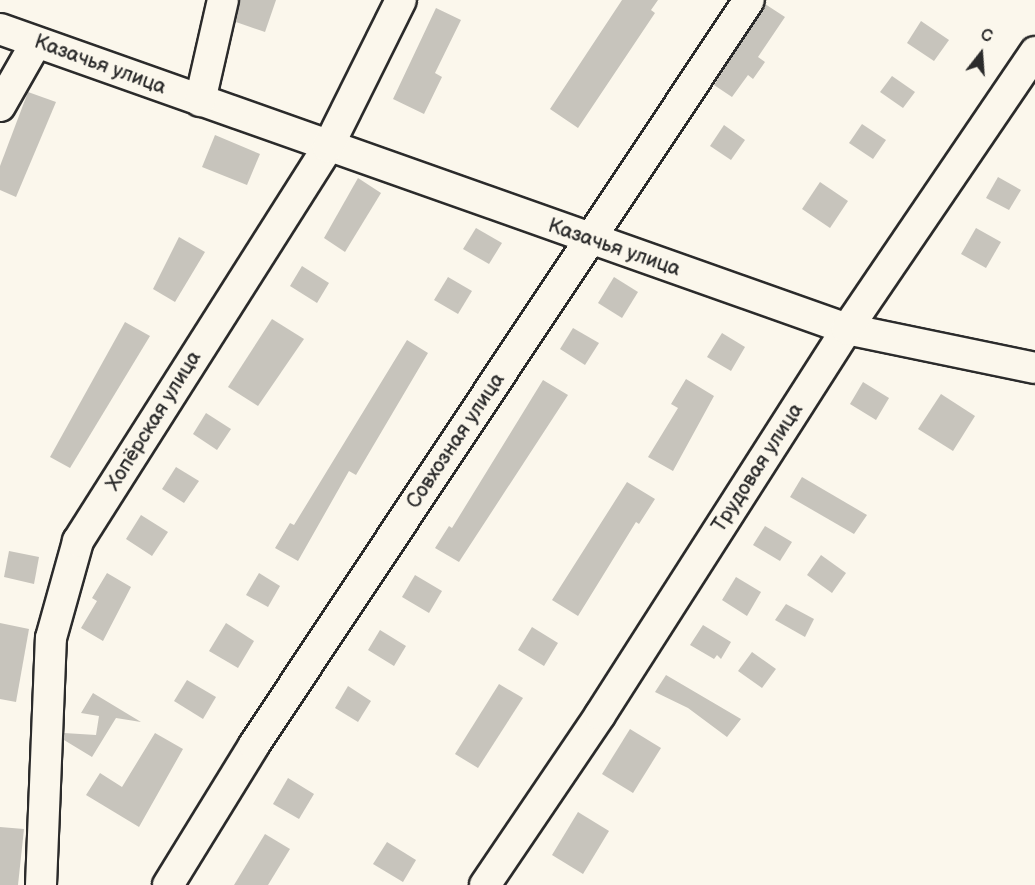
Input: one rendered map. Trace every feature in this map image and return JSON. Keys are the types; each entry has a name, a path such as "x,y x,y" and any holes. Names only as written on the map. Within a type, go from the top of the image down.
{"street":[{"path":"200,101 223,0"},
{"name":"Хопёрская улица","path":"41,885 51,638 78,541 328,147 401,0"},
{"name":"Совхозная улица","path":"168,885 254,745 748,0"},
{"name":"Казачья улица","path":"0,29 590,240 847,329 976,359 1035,368"},
{"path":"0,106 36,43"},
{"name":"Трудовая улица","path":"485,885 600,715 847,329 1035,52"}],"building":[{"path":"240,0 276,0 265,32 236,22"},
{"path":"622,0 658,0 651,10 655,13 578,128 550,109"},
{"path":"765,4 785,17 758,57 765,62 753,79 748,75 732,97 714,85"},
{"path":"436,8 461,20 435,73 442,77 424,114 393,99"},
{"path":"921,21 949,40 934,61 907,43"},
{"path":"892,76 915,92 903,108 880,92"},
{"path":"28,92 56,102 16,197 0,190 0,166"},
{"path":"862,124 886,140 873,159 849,143"},
{"path":"724,125 745,140 731,160 710,146"},
{"path":"215,135 260,154 247,185 202,167"},
{"path":"998,177 1021,190 1009,210 986,198"},
{"path":"358,178 381,193 345,252 324,238"},
{"path":"820,182 848,201 830,228 802,209"},
{"path":"476,228 502,243 489,264 463,249"},
{"path":"976,228 1001,242 986,268 961,254"},
{"path":"179,237 205,252 175,302 153,289"},
{"path":"302,266 329,283 317,303 290,286"},
{"path":"448,277 472,291 458,314 434,300"},
{"path":"614,277 638,292 622,318 598,303"},
{"path":"272,319 304,339 258,406 228,387"},
{"path":"125,322 150,336 70,468 50,457"},
{"path":"573,328 599,343 585,365 560,349"},
{"path":"722,333 745,347 731,371 707,357"},
{"path":"407,340 428,353 356,475 349,471 298,561 275,548 290,523 294,525"},
{"path":"686,379 714,396 673,471 648,457 678,408 671,404"},
{"path":"543,380 568,395 459,562 435,548 449,526 452,528"},
{"path":"863,382 889,398 876,420 850,404"},
{"path":"941,394 975,416 953,451 918,429"},
{"path":"206,413 231,429 217,450 193,434"},
{"path":"176,467 199,481 184,503 162,489"},
{"path":"802,477 867,515 854,534 790,497"},
{"path":"627,482 655,499 639,524 636,522 578,616 552,600"},
{"path":"141,515 168,532 152,556 126,539"},
{"path":"765,526 792,542 780,561 753,545"},
{"path":"9,551 39,557 34,584 4,577"},
{"path":"821,555 846,573 832,593 807,575"},
{"path":"107,573 131,587 103,641 81,628 97,601 92,598"},
{"path":"259,573 280,586 268,607 246,595"},
{"path":"415,575 442,591 429,613 402,597"},
{"path":"736,577 761,592 747,616 722,600"},
{"path":"786,604 814,619 805,637 775,620"},
{"path":"0,623 29,629 16,702 0,699"},
{"path":"226,623 254,641 238,668 209,651"},
{"path":"703,625 731,642 721,659 717,655 714,659 690,645"},
{"path":"532,627 558,643 544,666 518,650"},
{"path":"380,630 406,646 394,666 368,650"},
{"path":"752,652 776,669 762,688 738,671"},
{"path":"666,675 741,719 727,737 688,708 655,692"},
{"path":"187,680 216,697 203,719 174,701"},
{"path":"499,684 523,698 478,768 455,754"},
{"path":"348,686 371,701 358,722 335,708"},
{"path":"93,693 141,722 116,718 92,757 64,740 64,733 96,735 99,716 81,713"},
{"path":"630,729 661,748 633,793 602,774"},
{"path":"155,733 183,749 139,827 86,795 100,773 122,787"},
{"path":"288,778 314,794 299,819 273,804"},
{"path":"578,812 609,831 583,874 552,855"},
{"path":"0,827 24,829 18,885 0,885"},
{"path":"265,834 290,849 268,885 234,885"},
{"path":"387,842 416,860 403,882 373,864"}]}
